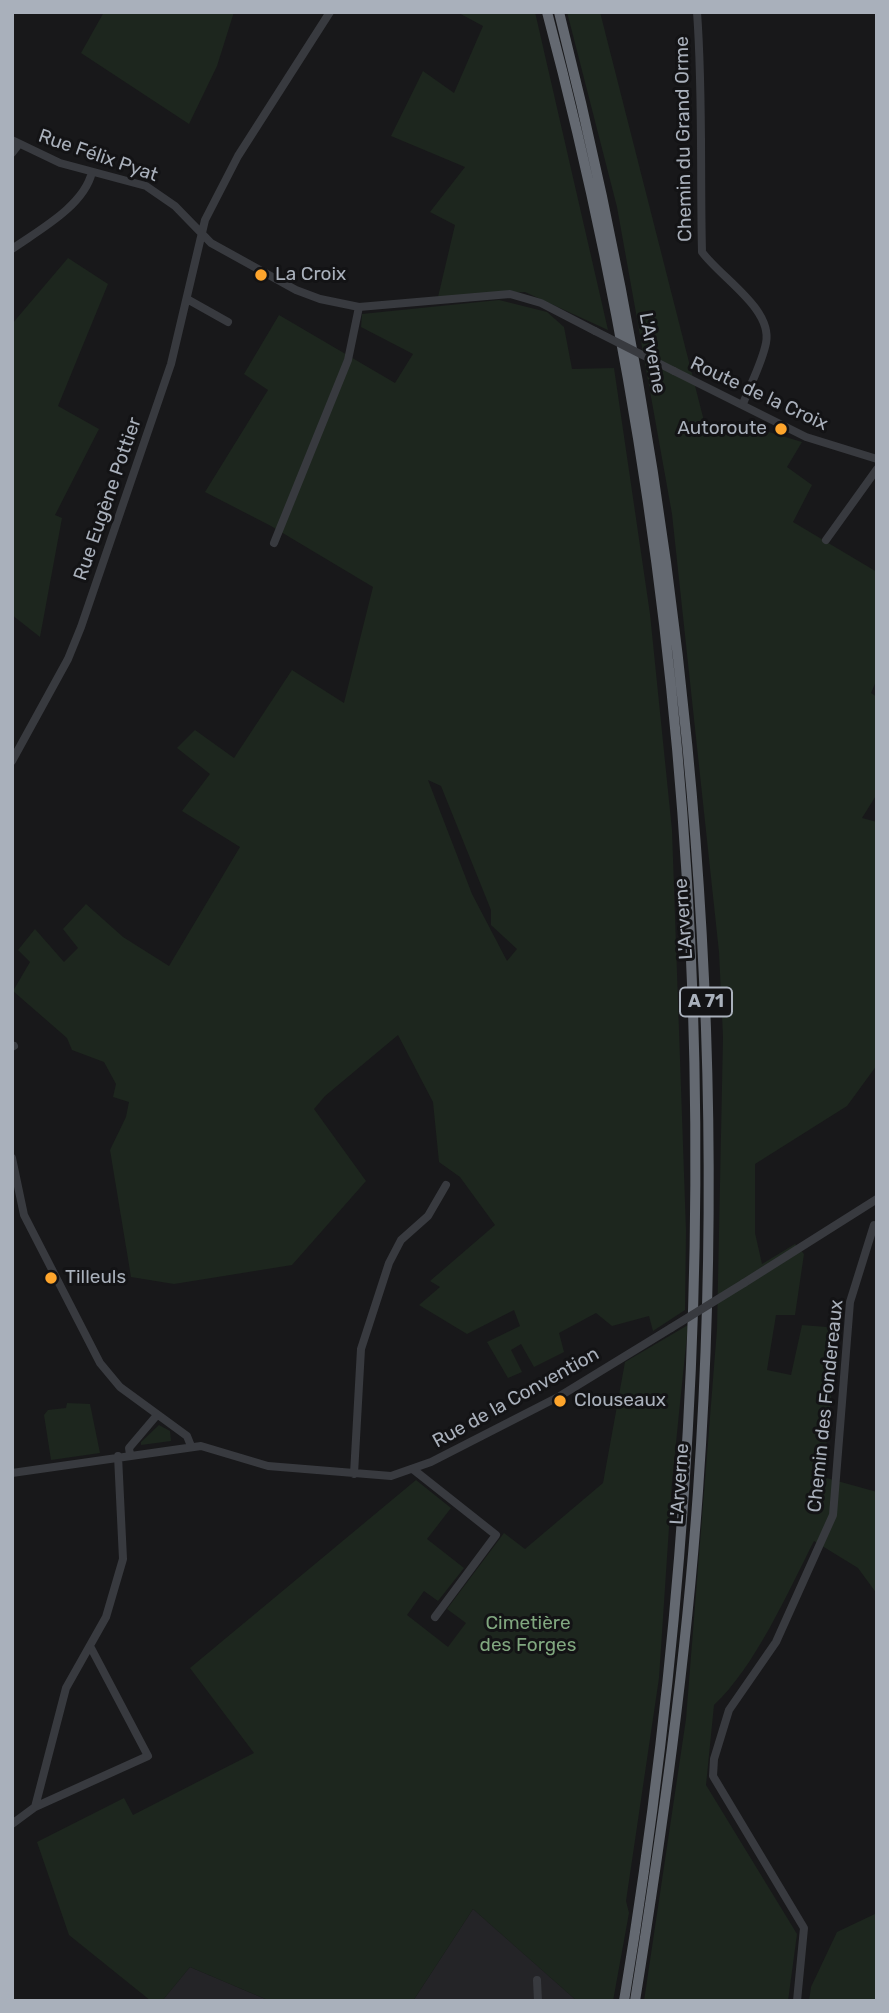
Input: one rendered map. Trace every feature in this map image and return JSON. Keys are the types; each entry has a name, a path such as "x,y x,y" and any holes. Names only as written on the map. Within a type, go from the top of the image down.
{"highway":[{"name":"L'Arverne","path":"547,12 610,285 651,528 682,797 695,1017 695,1301 685,1507 666,1713 624,2001"},
{"name":"L'Arverne","path":"559,12 622,282 653,458 685,707 705,973 709,1217 698,1490 676,1721 635,2001"}],"street":[{"name":"Rue Eugène Pottier","path":"12,761 68,659 81,627 171,364 200,234 238,156 330,12"},
{"name":"Chemin du Grand Orme","path":"697,12 702,78 699,109 702,252 714,269 762,314 766,327 766,342 743,404"},
{"name":"Rue Félix Pyat","path":"15,142 60,163 146,186 162,195 200,234"},
{"path":"12,152 15,142"},
{"path":"12,249 56,218 83,191 92,172"},
{"name":"Route de la Croix","path":"200,234 296,290 359,307 510,294 541,303 806,437 877,459"},
{"path":"187,299 228,322"},
{"path":"274,542 348,360 359,307"},
{"path":"826,540 877,469"},
{"path":"12,1158 24,1215 100,1363 120,1387 187,1436 191,1446"},
{"path":"354,1474 358,1366 365,1337 389,1263 401,1240 428,1216 446,1185"},
{"name":"Rue de la Convention","path":"12,1473 191,1446 205,1446 268,1466 391,1476 414,1470 560,1396 877,1199"},
{"path":"863,1210 875,1224"},
{"name":"Chemin des Fondereaux","path":"797,2001 804,1928 713,1776 714,1759 729,1710 776,1642 833,1516 850,1302 875,1224"},
{"path":"130,1455 129,1448 157,1415"},
{"path":"35,1807 66,1688 106,1616 123,1559 118,1456"},
{"path":"414,1470 496,1535 435,1617"},
{"path":"12,1824 35,1807 148,1756 90,1646"},
{"path":"537,1980 538,2001"}],"shaded area":[{"path":"473,1909 577,2001 413,2001"},
{"path":"190,1967 270,2001 162,2001"}],"green space":[{"path":"104,12 234,12 217,66 189,124 81,53"},
{"path":"457,12 535,12 608,330 525,292 438,297 455,225 430,212 465,167 391,136 423,71 454,93 483,26"},
{"path":"567,12 600,12 705,425 769,432 802,442 787,467 812,485 793,522 877,572 877,679 871,693 877,697 877,794 862,818 877,822 877,1065 847,1106 755,1164 755,1233 762,1264 795,1244 804,1254 795,1315 776,1315 767,1370 791,1375 802,1325 838,1328 823,1477 877,1492 877,1594 858,1568 814,1541 757,1650 714,1705 706,1785 797,1934 788,2001 644,2001 686,1719 717,1329 723,1037 719,952 672,514 617,207"},
{"path":"68,258 108,284 58,406 99,429 55,515 62,518 40,637 12,615 12,324"},
{"path":"499,300 547,312 564,327 572,369 614,368 650,614 672,830 686,1231 685,1310 653,1331 649,1316 612,1326 596,1313 559,1333 564,1352 534,1367 521,1344 511,1350 522,1372 508,1378 487,1342 520,1326 514,1310 467,1334 419,1305 440,1287 430,1281 495,1225 460,1177 439,1162 433,1102 398,1035 325,1096 314,1109 366,1181 292,1265 174,1284 131,1277 110,1150 126,1117 129,1102 113,1097 116,1084 104,1062 72,1050 67,1038 13,991 30,962 18,950 35,929 64,962 78,948 63,929 86,904 123,937 169,966 240,847 182,811 210,774 177,748 195,730 234,758 292,670 344,703 373,587 271,526 205,492 268,390 244,374 279,315 395,383 413,354 361,327 362,314","holes":["428,780 441,786 491,910 491,925 517,949 507,961 472,894"]},
{"name":"Cimetière des Forges","path":"688,1325 672,1482 659,1678 626,1901 629,1913 613,2001 577,2001 473,1909 413,2001 270,2001 190,1967 162,2001 151,2001 69,1935 37,1842 124,1798 133,1815 254,1753 190,1668 416,1480 451,1508 427,1539 464,1568 438,1601 424,1591 407,1615 448,1647 466,1623 447,1609 504,1533 525,1549 603,1483 625,1362"},
{"path":"67,1403 90,1404 100,1453 51,1460 44,1415 48,1410 66,1408"},
{"path":"159,1425 170,1431 171,1441 141,1445 141,1442"},
{"path":"877,1913 877,2001 809,2001 811,1987 837,1932"}],"place":[{"name":"La Croix","path":"261,275"},
{"name":"Autoroute","path":"781,429"},
{"name":"Tilleuls","path":"51,1278"},
{"name":"Clouseaux","path":"560,1401"}]}
